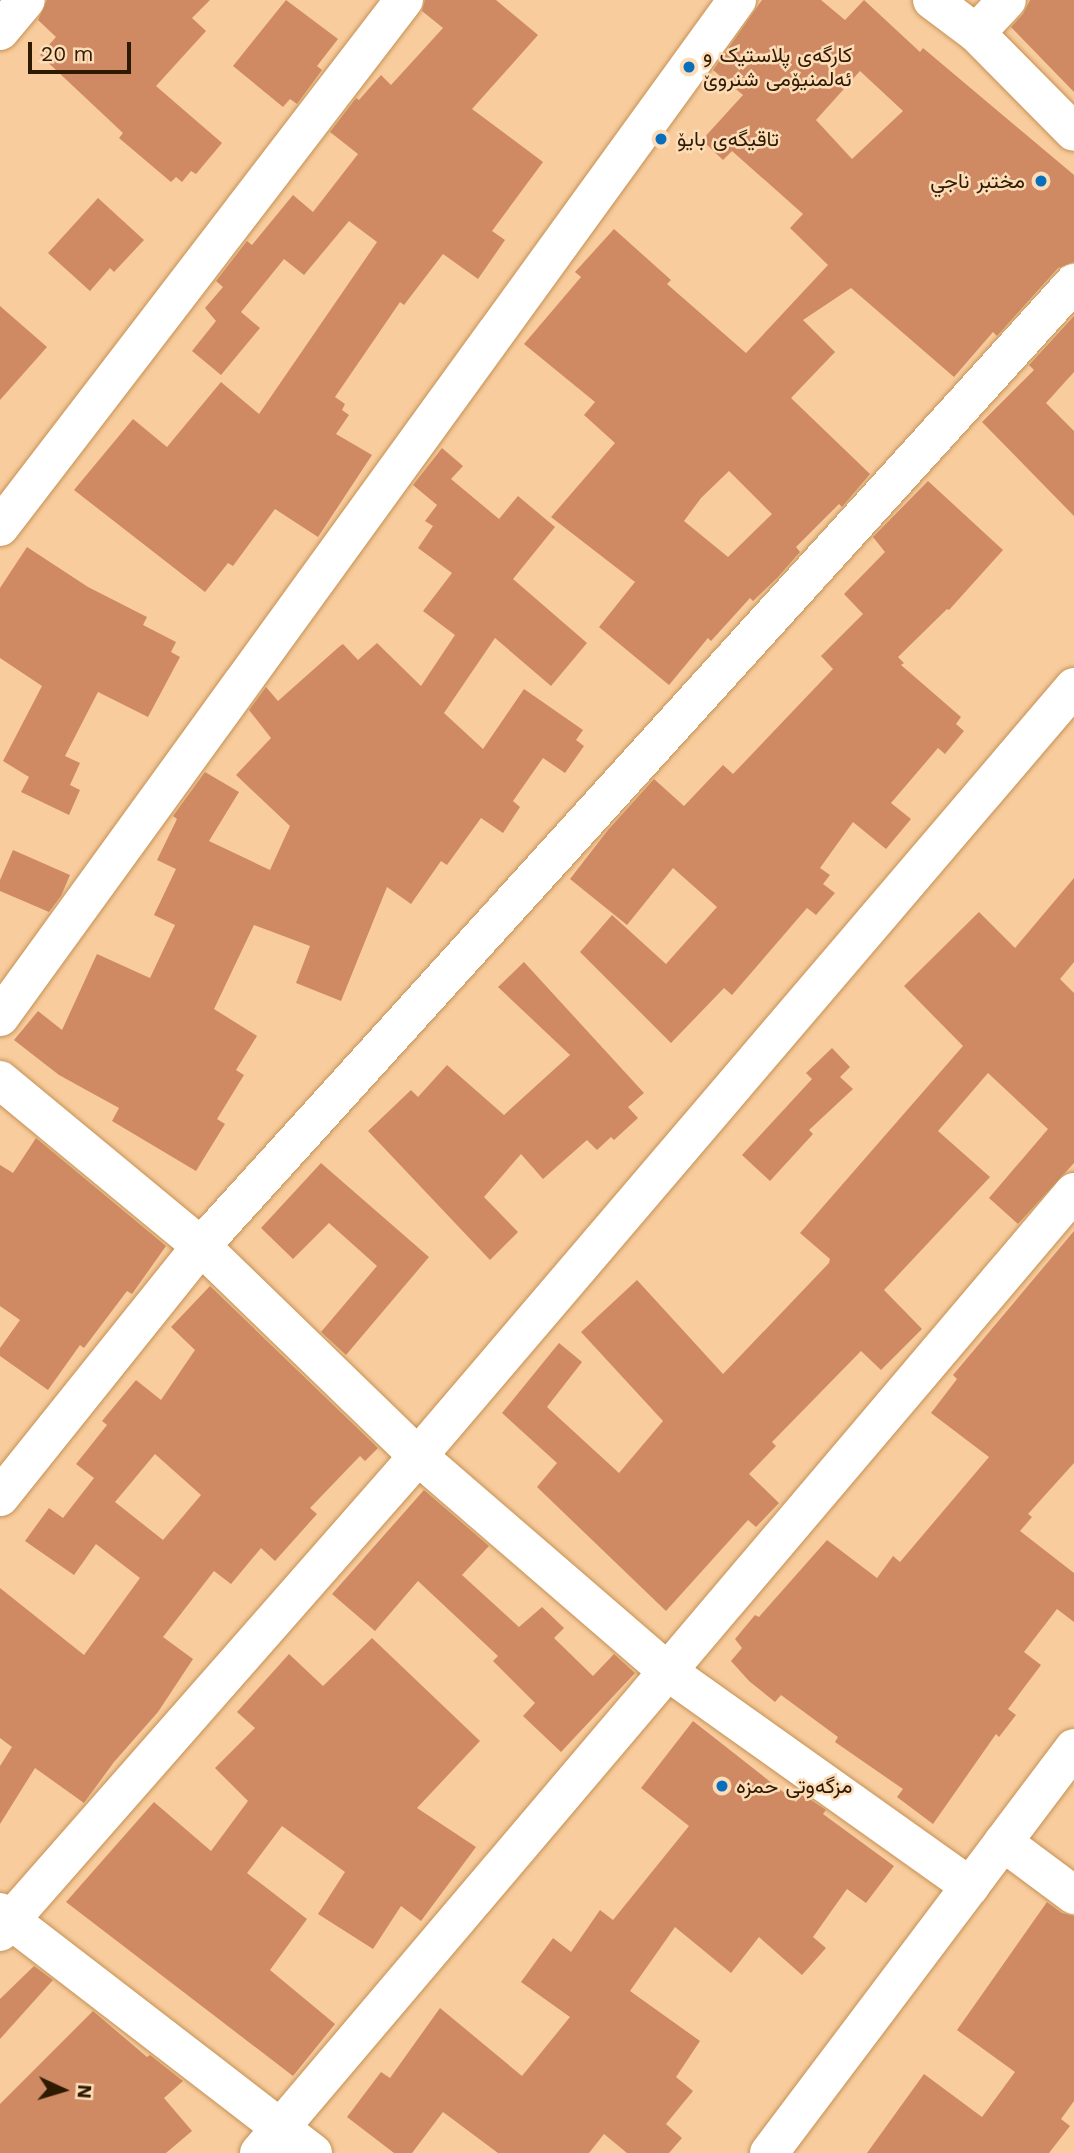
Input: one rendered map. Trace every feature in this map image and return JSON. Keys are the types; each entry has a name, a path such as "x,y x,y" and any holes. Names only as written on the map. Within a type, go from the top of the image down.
{"street":[{"path":"0,31 26,0"},
{"path":"0,527 404,0"},
{"path":"0,1017 737,0"},
{"path":"932,0 976,33 1074,132"},
{"path":"976,33 1007,0"},
{"path":"0,1497 201,1246 1074,283"},
{"path":"313,2153 270,2141 4,1921 418,1457 1074,687"},
{"path":"0,1080 201,1246 418,1457 667,1671 970,1886"},
{"path":"270,2141 1074,1192"},
{"path":"769,2153 1074,1748"},
{"path":"1003,1842 1074,1895"}],"building":[{"path":"47,0 210,0 192,18 206,31 156,86 222,143 196,174 191,171 182,182 176,177 171,182 119,138 123,133 40,55 56,37 38,20"},
{"path":"286,0 338,39 317,66 322,70 297,104 290,99 283,107 233,66"},
{"path":"425,0 496,0 538,35 472,109 543,162 492,231 505,240 478,279 443,254 404,305 400,302 335,397 345,404 342,410 349,415 336,434 372,455 318,537 275,509 233,566 228,563 205,592 74,490 133,419 167,447 221,382 259,414 377,242 349,221 304,275 284,259 241,312 260,328 221,375 192,351 216,321 205,308 223,287 216,281 247,241 252,245 293,195 313,212 358,154 330,132 356,98 359,100 381,75 391,85 443,28 422,11"},
{"path":"762,0 821,0 845,20 864,0 920,52 923,48 1074,175 1074,262 1058,268 997,336 993,332 954,377 851,288 803,320 835,352 791,398 870,474 842,507 839,504 796,547 800,552 777,578 753,601 750,598 711,641 708,638 669,685 599,627 635,582 551,517 615,443 584,415 595,402 524,344 581,277 575,272 614,229 671,280 667,284 746,353 828,265 790,228 803,214 732,151 723,160 702,140 743,95 713,70","holes":["860,71 903,111 852,159 816,120","729,471 772,514 728,557 684,521 701,498"]},
{"path":"1030,0 1074,0 1074,92 1011,27 1023,14"},
{"path":"98,198 144,240 114,272 110,268 90,291 48,253"},
{"path":"0,306 47,347 0,400"},
{"path":"1074,316 1074,372 1046,403 1074,431 1074,516 982,422 1034,370 1029,365"},
{"path":"442,448 463,466 451,479 499,519 518,496 555,527 513,579 587,643 551,686 495,638 444,713 483,749 524,689 583,730 576,740 584,746 565,773 543,758 513,801 520,807 503,833 481,818 447,865 441,861 411,904 387,887 341,1001 296,983 310,946 254,925 214,1009 257,1036 236,1070 244,1075 217,1119 225,1124 196,1171 112,1121 119,1108 59,1075 14,1040 38,1011 62,1030 97,954 150,978 175,925 154,915 176,869 157,860 177,819 173,816 205,772 239,792 209,841 270,870 290,826 236,775 271,738 249,710 266,687 278,701 343,644 358,660 377,643 421,686 455,635 423,611 452,573 418,548 433,526 425,521 437,505 413,485"},
{"path":"928,481 1003,550 949,610 898,657 904,663 901,665 961,717 956,724 964,731 945,754 938,748 891,803 911,819 886,849 853,822 820,868 830,875 823,884 835,893 816,915 807,908 732,995 724,988 671,1043 580,952 612,915 666,964 717,907 673,868 627,925 570,879 608,830 654,779 684,806 723,765 733,774 833,669 821,656 863,614 844,594 885,552 873,537"},
{"path":"27,547 88,587 147,617 143,625 176,642 171,652 180,657 148,717 98,692 65,756 80,763 70,785 80,790 69,815 21,792 29,777 3,761 42,686 0,658 0,588"},
{"path":"13,850 70,875 61,896 49,912 0,891 0,880"},
{"path":"1074,878 1074,962 1060,979 1074,993 1074,1163 1018,1224 989,1198 1048,1129 988,1073 938,1131 990,1177 884,1290 922,1329 881,1370 861,1351 772,1442 776,1446 749,1474 779,1503 756,1527 748,1520 666,1611 537,1487 557,1463 502,1413 559,1343 582,1362 547,1407 619,1473 663,1421 581,1332 637,1280 723,1374 829,1263 830,1259 800,1233 963,1046 904,986 979,912 1015,948"},
{"path":"524,962 644,1093 628,1107 638,1118 614,1140 611,1137 597,1150 587,1140 543,1179 521,1154 484,1197 518,1232 490,1260 368,1131 411,1090 418,1097 447,1065 504,1115 570,1055 498,987"},
{"path":"832,1048 850,1067 840,1077 853,1089 809,1130 813,1134 770,1181 742,1155 812,1079 806,1073"},
{"path":"36,1138 166,1246 132,1294 127,1291 84,1348 80,1345 48,1390 0,1356 0,1348 20,1320 0,1306 0,1165 13,1173"},
{"path":"321,1163 429,1257 346,1355 321,1332 377,1266 329,1223 293,1259 261,1228"},
{"path":"1074,1231 1074,1463 1028,1514 1032,1517 1020,1531 1074,1573 1074,1622 1057,1609 1024,1652 1041,1665 1008,1709 1016,1715 999,1737 996,1734 933,1824 897,1797 903,1789 835,1742 838,1737 781,1695 775,1702 749,1681 731,1661 742,1648 735,1639 755,1615 759,1617 827,1540 877,1578 893,1556 900,1562 989,1457 931,1413 957,1379 953,1375"},
{"path":"210,1286 378,1448 365,1461 360,1456 310,1508 317,1514 275,1561 261,1548 231,1584 214,1571 163,1637 193,1659 158,1712 114,1762 84,1803 35,1768 0,1824 0,1766 12,1747 0,1738 0,1588 84,1655 140,1578 96,1544 74,1575 25,1541 49,1508 63,1518 94,1478 76,1464 107,1425 102,1421 136,1380 161,1400 195,1350 171,1327","holes":["155,1454 201,1495 163,1540 115,1502"]},
{"path":"424,1490 489,1546 462,1575 519,1627 542,1607 564,1628 554,1638 593,1676 614,1654 635,1673 561,1752 523,1716 535,1703 493,1661 498,1656 418,1581 375,1631 332,1594"},
{"path":"372,1638 480,1741 417,1808 476,1847 421,1921 401,1906 373,1949 318,1914 345,1872 282,1826 247,1873 307,1919 270,1970 335,2024 293,2076 66,1902 154,1802 211,1851 248,1801 215,1768 255,1728 237,1712 289,1654 323,1686"},
{"path":"693,1721 796,1802 802,1794 826,1810 823,1814 894,1866 866,1903 847,1889 813,1937 826,1948 802,1975 759,1937 731,1973 675,1927 630,1991 700,2041 676,2077 693,2091 666,2124 682,2138 669,2153 627,2153 604,2134 589,2153 498,2153 443,2112 412,2153 394,2153 347,2117 381,2072 390,2078 440,2008 522,2076 570,2017 521,1982 553,1938 571,1952 600,1910 613,1920 689,1826 641,1788"},
{"path":"1047,1902 1062,1913 1074,1916 1074,2101 1061,2119 1070,2126 1049,2153 867,2153 924,2074 982,2117 1015,2072 957,2030"},
{"path":"34,1966 53,1980 0,2039 0,1999"},
{"path":"93,2011 147,2057 150,2055 183,2081 164,2098 192,2131 166,2153 0,2153 0,2104"}],"place":[{"name":"کارگەی پلاستیک و ئەلمنیۆمی شنروێ","path":"689,67"},
{"name":"تاقیگەی بایۆ","path":"661,139"},
{"name":"مختبر ناجي","path":"1041,181"},
{"name":"مزگەوتی حمزە","path":"722,1786"}]}
